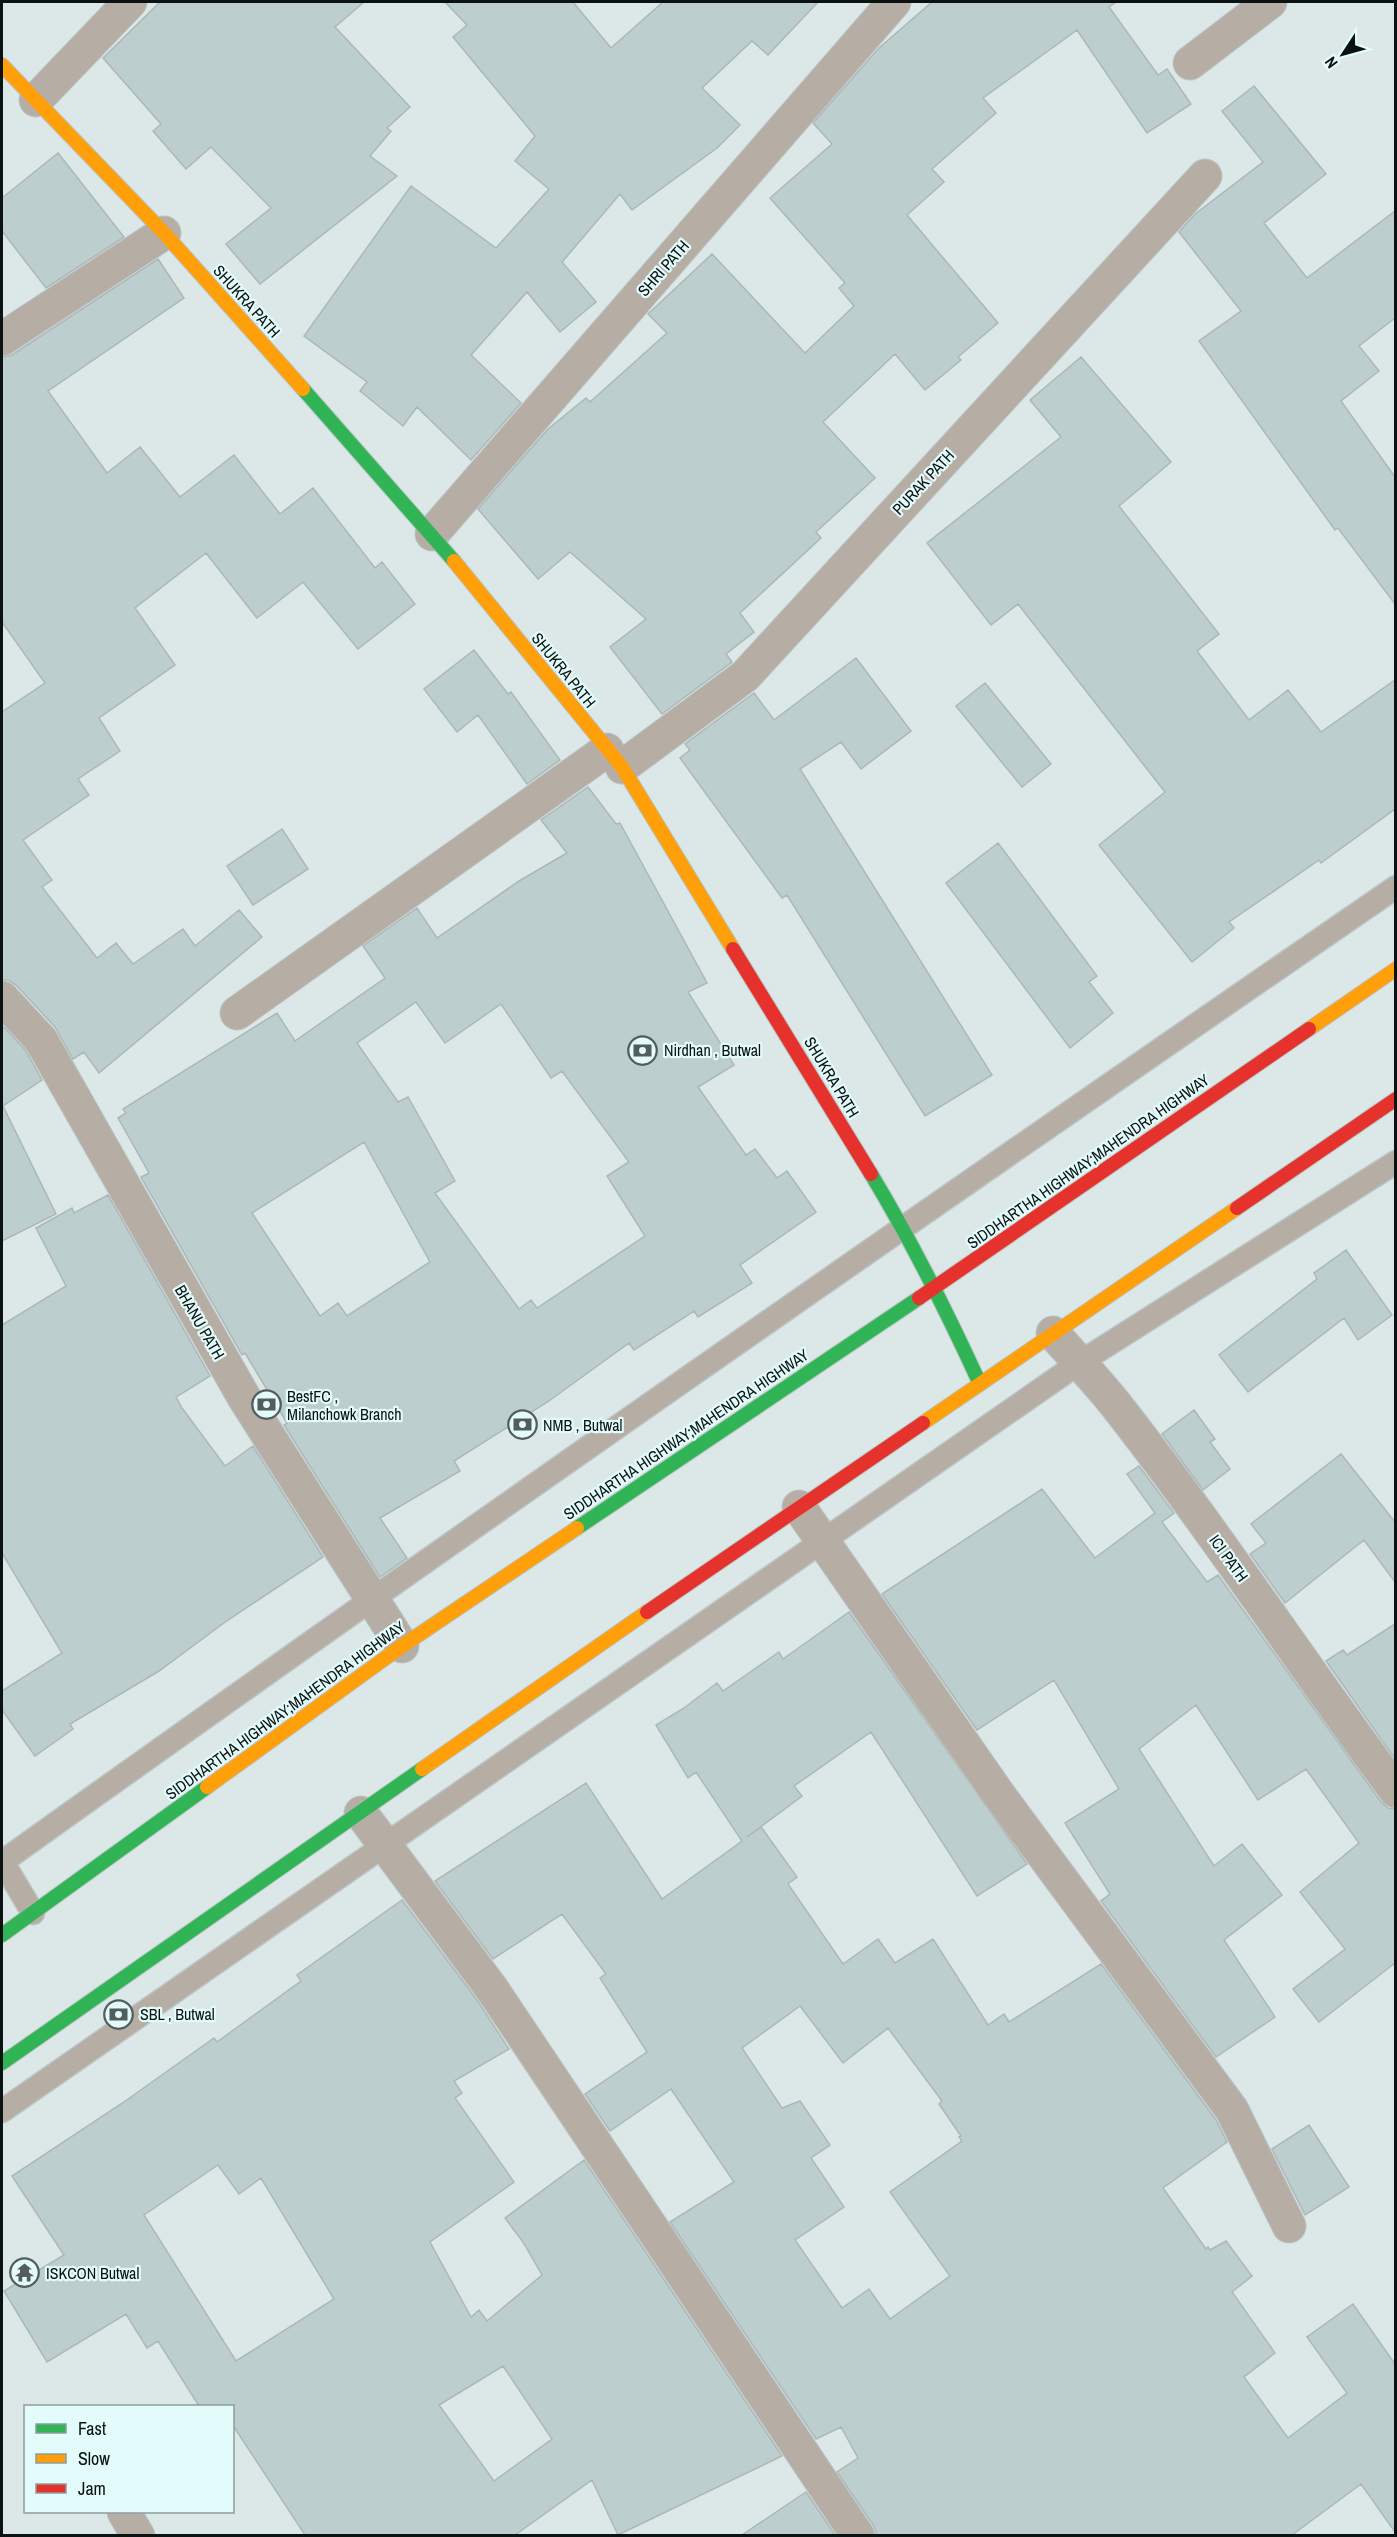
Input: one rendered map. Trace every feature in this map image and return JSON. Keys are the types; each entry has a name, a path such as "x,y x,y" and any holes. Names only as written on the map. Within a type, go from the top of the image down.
{"main road":[{"name":"SHUKRA PATH","path":"2,65 164,233 432,534 614,759 903,1227 935,1287 980,1384"},
{"name":"SIDDHARTHA HIGHWAY;MAHENDRA HIGHWAY","path":"2,1935 402,1646 935,1287 1395,969"},
{"path":"2,2063 799,1507 1395,1099"}],"street":[{"path":"36,100 129,2"},
{"name":"SHRI PATH","path":"432,534 894,2"},
{"path":"1190,63 1270,2"},
{"name":"PURAK PATH","path":"237,1013 614,759 745,676 1205,176"},
{"path":"2,339 164,233"},
{"name":"BHANU PATH","path":"2,998 41,1040 245,1399 402,1646"},
{"name":"ICI PATH","path":"1053,1333 1115,1404 1225,1551 1395,1791"},
{"path":"799,1507 999,1795 1232,2110 1288,2226"},
{"path":"361,1813 492,1989 858,2535"},
{"path":"125,2513 138,2535"}],"lane":[{"path":"33,1913 2,1862 370,1598 1395,887"},
{"path":"2,2111 1079,1363 1395,1162"}],"building":[{"path":"160,2 364,2 335,27 410,107 387,128 391,131 370,156 397,176 260,284 226,244 271,208 211,147 186,169 153,131 161,124 103,58"},
{"path":"445,2 573,2 611,48 663,2 818,2 768,55 752,41 702,88 740,125 717,148 632,210 620,194 562,262 596,302 560,332 527,292 471,355 521,403 471,460 417,407 403,426 360,391 367,382 304,336 411,186 496,248 549,189 515,161 535,136 453,37 467,25"},
{"path":"932,2 1116,2 1109,7 1158,75 1167,69 1191,104 1147,133 1077,30 983,98 996,113 932,169 944,182 907,215 998,323 958,357 961,360 925,390 895,354 823,422 875,478 816,532 821,538 740,613 754,632 726,654 732,662 662,714 610,647 646,619 570,552 538,579 478,509 548,429 586,398 590,402 667,333 648,314 712,254 805,353 854,306 839,288 845,283 770,198 832,144 813,123 879,48"},
{"path":"1254,86 1326,174 1264,223 1307,278 1395,211 1395,318 1359,346 1379,371 1341,401 1395,477 1395,604 1338,528 1335,530 1199,341 1241,311 1179,232 1195,214 1263,162 1222,111"},
{"path":"58,153 124,237 46,288 2,231 2,198"},
{"path":"158,259 184,298 48,391 107,473 140,447 180,497 234,455 280,514 313,488 375,568 382,562 415,604 358,649 303,582 257,618 206,553 135,608 175,665 99,718 120,751 78,779 89,795 23,840 52,880 42,887 97,958 116,943 133,964 183,929 195,946 239,910 262,937 99,1073 84,1052 73,1059 55,1027 16,985 8,980 2,980 2,712 45,683 2,622 2,357 12,355"},
{"path":"1081,357 1171,462 1119,506 1219,634 1197,651 1249,720 1288,690 1321,732 1395,680 1395,809 1321,863 1319,860 1229,922 1234,928 1192,962 1099,845 1165,792 1018,604 991,625 927,543 1061,437 1030,400"},
{"path":"474,650 508,694 511,692 560,760 527,784 478,715 457,732 424,689"},
{"path":"856,658 911,731 861,769 841,742 800,769 992,1075 925,1116 787,895 782,898 680,758 690,750 685,744 754,693 774,720"},
{"path":"985,683 1051,764 1022,787 956,706"},
{"path":"588,787 616,824 620,823 707,983 688,992 734,1065 698,1087 746,1155 755,1149 777,1178 787,1171 816,1212 740,1265 752,1283 698,1317 694,1311 634,1350 629,1343 549,1401 454,1461 460,1471 380,1518 407,1558 380,1577 284,1425 287,1423 245,1353 242,1355 141,1177 149,1173 118,1118 126,1113 123,1109 277,1013 295,1041 385,978 363,946 417,908 437,938 519,881 567,853 541,820","holes":["416,1002 445,1043 501,1004 551,1078 562,1071 629,1162 607,1176 645,1236 537,1308 531,1300 519,1309 435,1193 455,1181 408,1097 398,1102 357,1043","364,1142 430,1262 347,1316 338,1303 320,1316 252,1213"]},
{"path":"282,829 308,869 253,905 227,866"},
{"path":"998,843 1097,976 1089,982 1113,1013 1070,1048 946,883"},
{"path":"4,1027 26,1051 42,1080 3,1106 56,1214 2,1241 2,1029"},
{"path":"108,1195 210,1376 176,1397 182,1408 225,1466 253,1446 323,1557 228,1620 159,1671 70,1724 73,1729 35,1756 2,1710 2,1691 62,1653 2,1553 2,1325 66,1286 36,1228 72,1208 74,1213"},
{"path":"1346,1250 1392,1315 1358,1340 1344,1318 1248,1392 1219,1355 1317,1279 1314,1273"},
{"path":"1194,1410 1215,1439 1210,1442 1230,1469 1203,1490 1162,1434"},
{"path":"1341,1454 1395,1522 1395,1582 1364,1540 1285,1603 1250,1554 1266,1543 1251,1524"},
{"path":"1139,1466 1174,1513 1162,1522 1207,1582 1218,1575 1381,1802 1388,1808 1395,1809 1395,1963 1319,2022 1293,1989 1345,1949 1300,1892 1359,1843 1306,1769 1258,1800 1196,1705 1139,1749 1214,1866 1242,1844 1282,1895 1224,1940 1275,2017 1216,2057 1101,1901 1110,1894 1065,1823 1119,1789 1054,1680 977,1730 882,1594 1042,1489 1095,1558 1155,1513 1127,1474"},
{"path":"849,1612 1027,1864 977,1896 871,1732 794,1786 802,1796 747,1837 761,1827 797,1877 788,1884 843,1964 878,1939 895,1963 933,1939 988,2025 1004,2014 1009,2022 1101,1964 1216,2120 1227,2142 1163,2188 1206,2249 1208,2247 1210,2250 1226,2241 1252,2276 1232,2292 1275,2353 1244,2377 1288,2438 1347,2393 1307,2337 1353,2304 1395,2364 1395,2532 1361,2484 1292,2535 877,2535 874,2526 837,2472 858,2458 841,2427 816,2439 670,2222 734,2182 671,2089 610,2131 585,2094 647,2052 600,1978 606,1974 562,1914 493,1959 435,1881 586,1783 662,1899 742,1841 696,1772 688,1778 656,1725 684,1708 717,1683 723,1691 779,1652 783,1659","holes":["800,2006 843,2063 888,2028 942,2101 939,2104 962,2141 890,2192 950,2276 890,2319 869,2289 842,2308 795,2240 844,2207 811,2158 830,2145 800,2101 782,2108 742,2048"]},
{"path":"1395,1624 1395,1759 1326,1661 1343,1650 1347,1655"},
{"path":"402,1900 477,2000 509,2049 454,2081 462,2093 455,2098 514,2182 430,2242 471,2317 479,2310 487,2321 542,2275 523,2242 505,2218 584,2160 782,2456 618,2535 592,2480 515,2535 305,2535 234,2427 234,2405 198,2405 158,2341 147,2348 126,2314 47,2362 4,2291 64,2255 12,2176 121,2104 214,2038 217,2042 301,1981 297,1975","holes":["218,2165 239,2194 261,2178 334,2299 236,2361 144,2215","503,2366 552,2439 494,2481 439,2405"]},
{"path":"1309,2125 1349,2187 1305,2215 1272,2149"},
{"path":"806,2492 835,2535 742,2535"}],"traffic: fast":[{"path":"303,389 454,561"},
{"path":"871,1174 901,1225 980,1384"},
{"path":"577,1528 919,1298"},
{"path":"2,2063 422,1769"},
{"path":"2,1935 207,1787"}],"traffic: slow":[{"path":"2,65 164,233 303,389"},
{"path":"454,561 622,767 733,949"},
{"path":"1309,1029 1396,969"},
{"path":"923,1423 1237,1208"},
{"path":"207,1787 402,1646 577,1528"},
{"path":"422,1769 647,1612"}],"traffic: jam":[{"path":"733,949 871,1174"},
{"path":"919,1298 1309,1029"},
{"path":"1237,1208 1396,1099"},
{"path":"647,1612 923,1423"}],"place":[{"name":"Nirdhan , Butwal","path":"643,1050"},
{"name":"BestFC , Milanchowk Branch","path":"266,1405"},
{"name":"NMB , Butwal","path":"522,1425"},
{"name":"SBL , Butwal","path":"119,2014"},
{"name":"ISKCON Butwal","path":"25,2273"}]}
